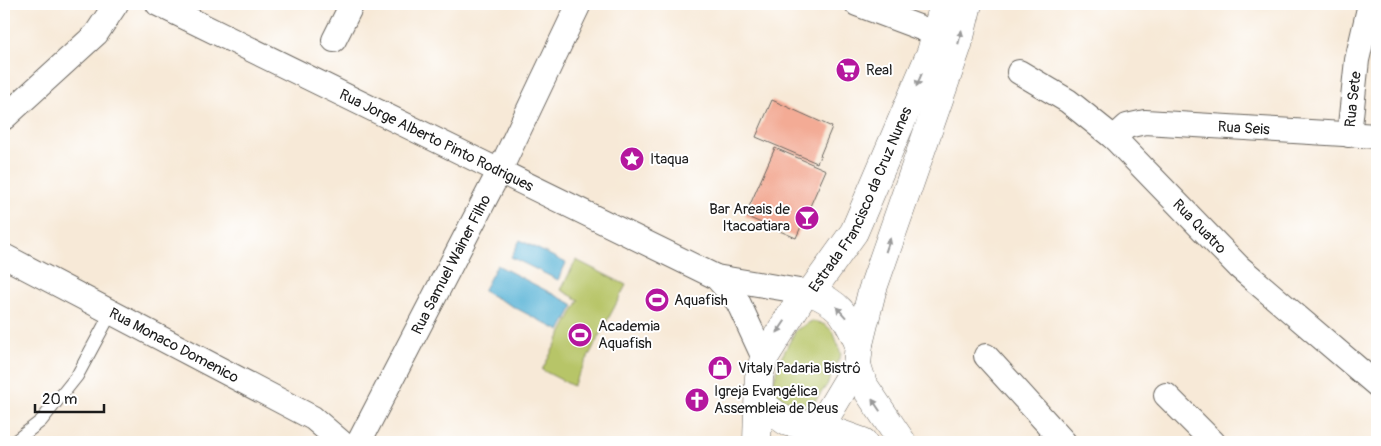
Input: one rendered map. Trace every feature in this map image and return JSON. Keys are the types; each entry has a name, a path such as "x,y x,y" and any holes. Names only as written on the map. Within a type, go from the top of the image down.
{"street":[{"path":"4,118 96,34 116,4"},
{"name":"Rua Jorge Alberto Pinto Rodrigues","path":"158,4 716,277 808,292"},
{"path":"334,40 352,4"},
{"name":"Rua Samuel Wainer Filho","path":"359,442 499,172 579,4"},
{"path":"857,4 937,34"},
{"name":"Estrada Francisco da Cruz Nunes","path":"757,442 760,377 764,358 808,292 854,232 927,63 937,34 944,4"},
{"name":"Estrada Francisco da Cruz Nunes","path":"818,430 858,354 872,291 958,45 968,4"},
{"name":"Rua Sete","path":"1349,135 1356,60 1370,4"},
{"name":"Rua Quatro","path":"1019,72 1068,101 1114,138 1239,267 1377,385"},
{"name":"Rua Seis","path":"1114,138 1126,126 1145,122 1377,136"},
{"name":"Rua Monaco Domenico","path":"4,256 313,418 341,442"},
{"name":"Rua Jorge Alberto Pinto Rodrigues","path":"716,277 738,302 764,358"},
{"path":"808,292 827,299 844,312 858,354 862,384 902,442"},
{"path":"986,356 1064,442"},
{"path":"1166,396 1213,442"},
{"path":"760,403 787,422 818,430 835,432 863,442"}],"lane":[{"path":"14,442 41,422 77,376 112,311"}],"green space":[{"name":"Academia Aquafish","path":"576,260 626,285 573,386 542,370 579,300 561,290"},
{"path":"812,321 829,328 835,336 841,354 827,385 812,405 798,408 770,393 781,358 796,330"}],"water":[{"path":"520,240 566,263 558,280 511,257"},
{"path":"497,265 574,305 560,331 483,291"}],"building":[{"path":"772,100 832,127 817,163 756,137"},
{"path":"775,148 826,170 796,238 745,216"}],"place":[{"name":"Real","path":"848,70"},
{"name":"Itaqua","path":"632,159"},
{"name":"Bar Areais de Itacoatiara","path":"807,218"},
{"name":"Aquafish","path":"657,300"},
{"name":"Academia Aquafish","path":"580,335"},
{"name":"Vitaly Padaria Bistrô","path":"720,368"},
{"name":"Igreja Evangélica Assembleia de Deus","path":"697,400"}]}
